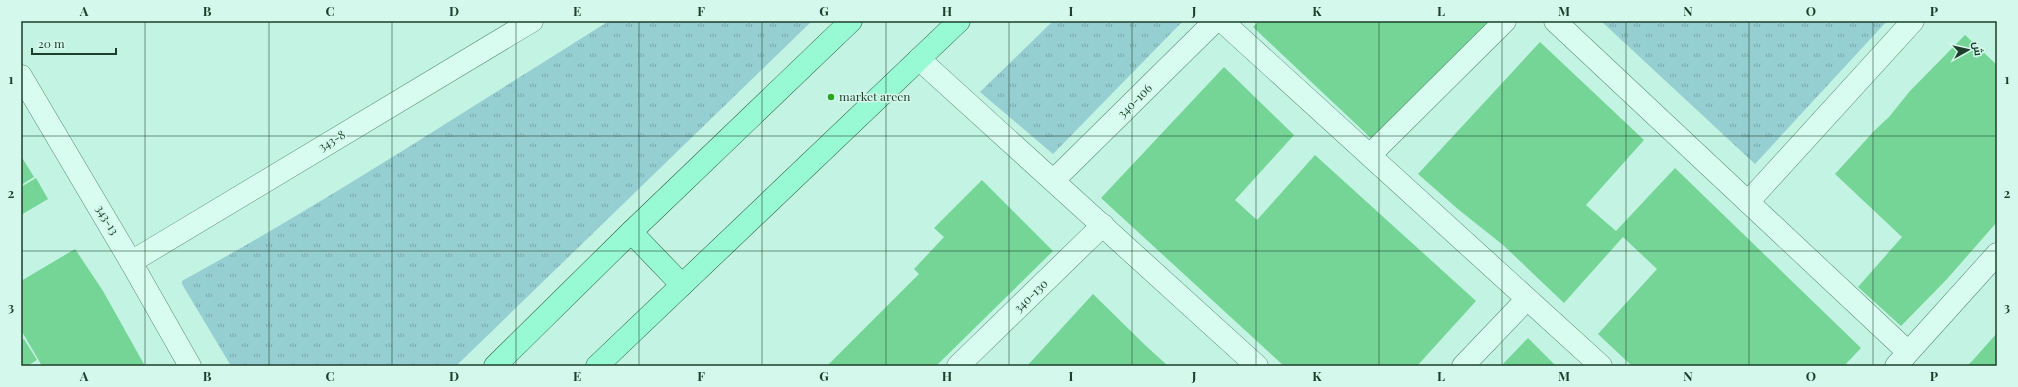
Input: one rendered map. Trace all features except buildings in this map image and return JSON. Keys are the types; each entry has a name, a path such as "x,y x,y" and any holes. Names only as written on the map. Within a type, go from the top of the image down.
{"main road":[{"path":"495,366 631,232 851,21"},
{"path":"598,366 959,21"},
{"path":"631,232 682,285"}],"street":[{"name":"343-8","path":"131,262 532,21"},
{"name":"340-106","path":"1054,180 1216,21"},
{"path":"1222,21 1370,155 1526,300 1602,366"},
{"path":"1370,155 1505,21"},
{"path":"1555,21 1748,202 1902,359 1997,254"},
{"path":"1748,202 1913,21"},
{"path":"919,59 1257,366"},
{"name":"343-13","path":"21,76 131,262 190,366"},
{"name":"340-130","path":"958,366 1103,225"},
{"path":"1463,366 1526,300"}],"green space":[{"path":"609,21 812,21 456,366 231,366 182,284 182,281 344,187"},
{"path":"1053,21 1183,21 1053,154 980,92"},
{"path":"1601,21 1887,21 1755,164"}],"place":[{"name":"market areen","path":"831,97"}]}
